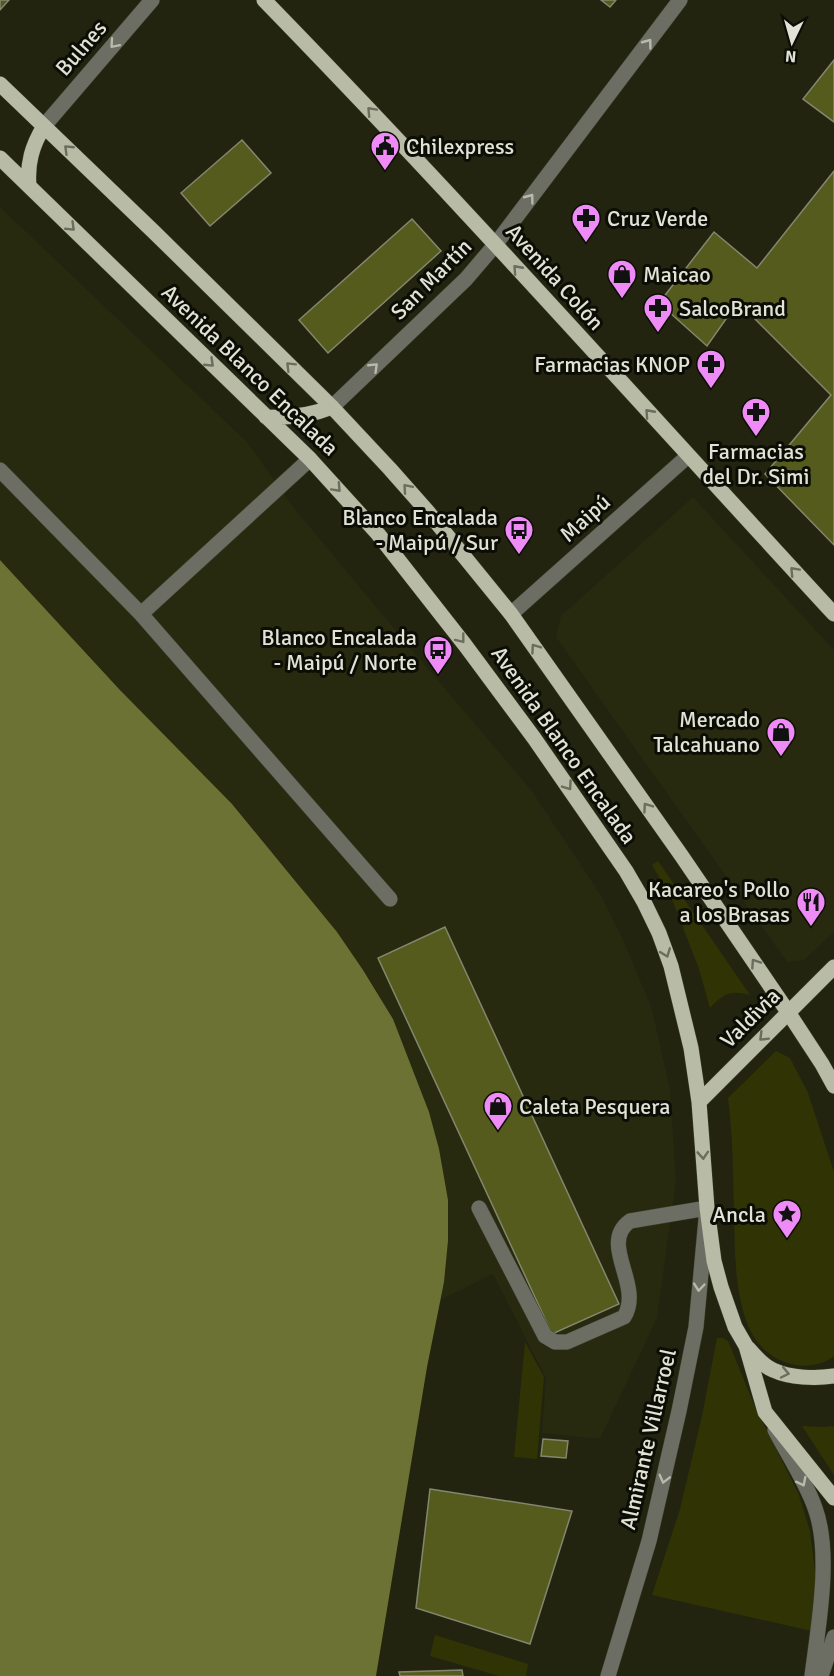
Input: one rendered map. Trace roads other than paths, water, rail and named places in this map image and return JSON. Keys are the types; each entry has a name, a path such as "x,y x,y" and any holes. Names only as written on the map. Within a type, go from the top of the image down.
{"main road":[{"name":"Avenida Colón","path":"264,0 344,82 834,614"},
{"name":"Avenida Blanco Encalada","path":"0,84 332,407 428,512 511,614 681,855 788,1012 834,1086"},
{"path":"29,186 30,155 44,126"},
{"name":"Avenida Blanco Encalada","path":"0,158 310,459 378,534 534,738 626,872 659,933 681,1000 699,1102 707,1208 714,1261 721,1287 735,1327 746,1346 765,1412 834,1498"},
{"path":"266,417 305,416 332,407"},
{"name":"Valdivia","path":"699,1102 834,967"},
{"path":"746,1346 759,1361 771,1370 800,1376 834,1376"}],"street":[{"name":"Bulnes","path":"44,126 152,0"},
{"name":"San Martín","path":"332,407 466,279 495,245 680,0"},
{"name":"Maipú","path":"511,614 688,456"},
{"path":"141,614 310,459"},
{"path":"0,470 141,614 390,899"},
{"path":"479,1208 545,1336 555,1342 567,1342 624,1317 627,1311 630,1295 617,1242 623,1226 630,1221 707,1208"},
{"name":"Almirante Villarroel","path":"608,1676 649,1541 679,1411 696,1327 707,1208"},
{"path":"765,1412 815,1507 821,1529 822,1581 812,1676"},
{"path":"821,1676 834,1637"}],"place":[{"name":"Chilexpress","path":"385,172"},
{"name":"Cruz Verde","path":"586,244"},
{"name":"Maicao","path":"622,300"},
{"name":"SalcoBrand","path":"658,334"},
{"name":"Farmacias KNOP","path":"711,390"},
{"name":"Farmacias del Dr. Simi","path":"756,438"},
{"name":"Blanco Encalada - Maipú / Sur","path":"519,556"},
{"name":"Blanco Encalada - Maipú / Norte","path":"438,676"},
{"name":"Mercado Talcahuano","path":"781,758"},
{"name":"Kacareo's Pollo a los Brasas","path":"811,928"},
{"name":"Caleta Pesquera","path":"498,1132"},
{"name":"Ancla","path":"787,1240"}]}
